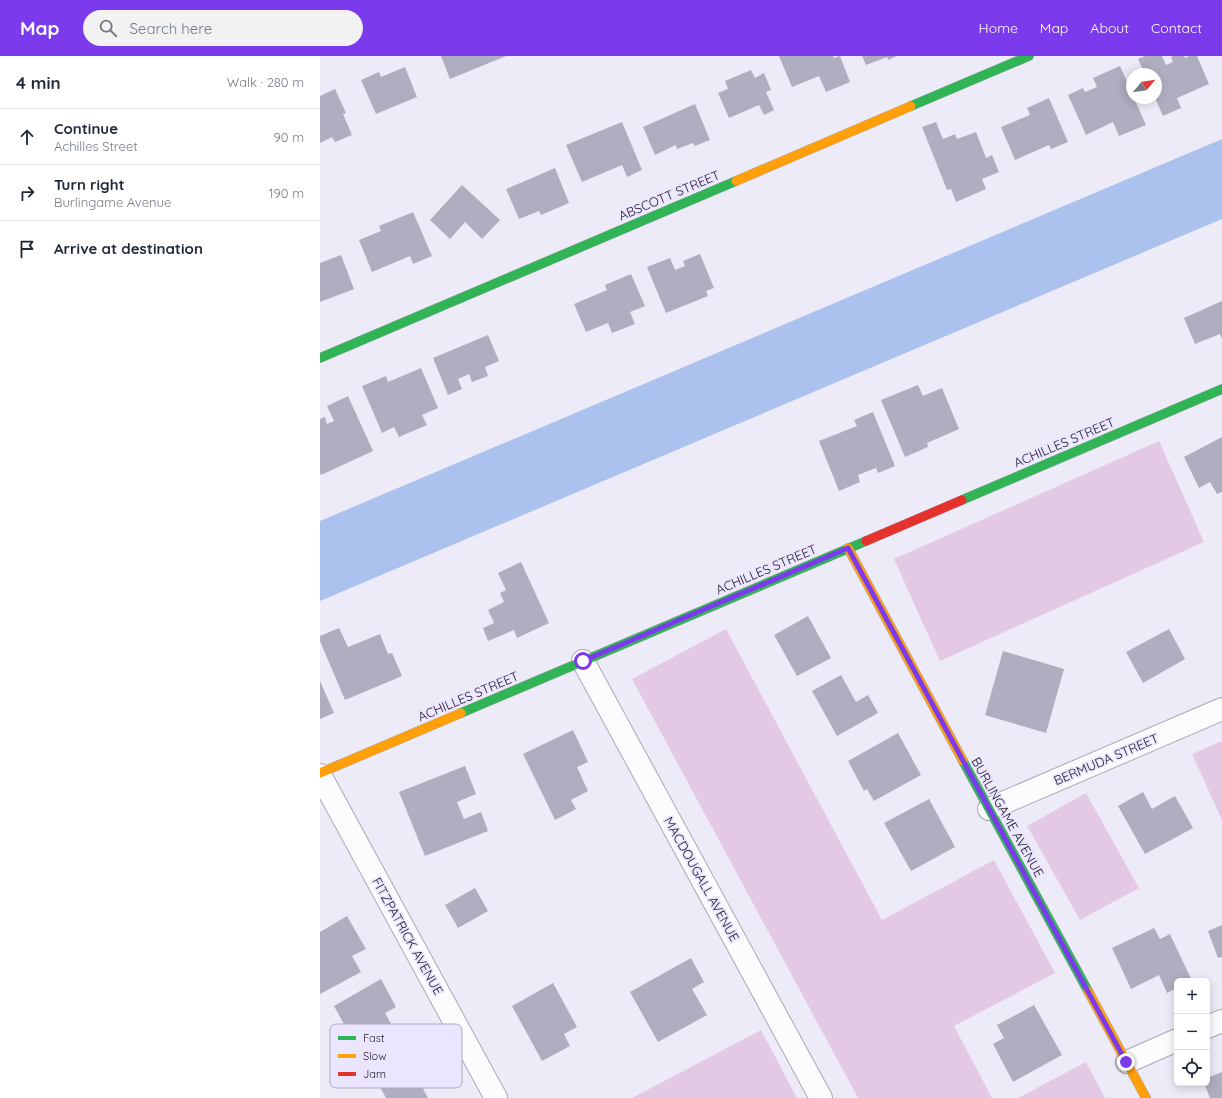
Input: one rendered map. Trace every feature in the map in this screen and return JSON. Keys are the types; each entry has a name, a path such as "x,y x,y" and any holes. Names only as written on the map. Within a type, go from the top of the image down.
{"street":[{"name":"ABSCOTT STREET","path":"320,358 1029,56"},
{"name":"ACHILLES STREET","path":"320,774 1222,389"},
{"name":"BURLINGAME AVENUE","path":"848,548 1146,1098"},
{"name":"MACDOUGALL AVENUE","path":"583,661 821,1098"},
{"name":"BERMUDA STREET","path":"989,809 1222,709"},
{"name":"FITZPATRICK AVENUE","path":"320,774 456,1024"},
{"path":"1210,1026 1222,1021"},
{"name":"FITZPATRICK AVENUE","path":"462,1035 496,1098"},
{"path":"1126,1062 1174,1041"}],"shaded area":[{"path":"1159,441 1204,542 940,661 894,559"},
{"path":"726,629 882,920 994,860 1055,973 954,1026 992,1098 858,1098 632,679"},
{"path":"1222,741 1222,820 1192,754"},
{"path":"1086,793 1139,888 1080,920 1027,826"},
{"path":"761,1030 797,1098 632,1098"},
{"path":"1086,1062 1105,1098 1018,1098"}],"water":[{"path":"1222,139 1222,219 320,601 320,521"}],"building":[{"path":"441,56 506,56 450,79"},
{"path":"779,56 833,56 834,58 840,56 850,82 826,92 819,76 792,87"},
{"path":"862,56 897,56 888,60 887,57 866,65"},
{"path":"1145,56 1162,56 1166,65 1173,62 1171,57 1173,56 1184,56 1185,58 1189,56 1197,56 1209,84 1177,98 1181,108 1163,116 1158,104 1162,104 1162,68 1142,68 1138,59"},
{"path":"1120,66 1126,80 1126,104 1137,104 1146,125 1119,136 1113,122 1086,135 1068,95 1083,88 1085,92 1097,87 1093,78"},
{"path":"405,67 417,97 376,114 361,80 379,72 381,77"},
{"path":"751,70 755,78 764,73 771,90 766,92 774,110 764,115 759,105 729,118 718,93 728,89 725,81"},
{"path":"335,89 346,113 343,114 352,135 335,142 332,137 320,143 320,96"},
{"path":"1049,98 1068,142 1051,149 1049,145 1015,160 1001,127 1030,115 1027,108"},
{"path":"695,104 710,140 695,146 693,143 677,149 676,145 655,155 643,127"},
{"path":"622,122 642,170 627,177 622,165 582,182 566,145"},
{"path":"936,122 943,139 955,134 957,139 976,132 986,158 992,155 999,172 982,179 986,189 956,202 951,189 947,190 922,127"},
{"path":"555,168 569,203 541,215 539,211 519,219 506,189"},
{"path":"462,185 500,220 482,239 465,222 450,239 430,220"},
{"path":"413,212 432,256 413,264 410,256 372,272 359,240 381,231 379,226"},
{"path":"700,254 714,288 706,291 708,296 666,313 647,267 670,258 675,270 685,266 683,261"},
{"path":"341,255 354,289 320,302 320,263"},
{"path":"631,274 645,306 630,312 635,324 612,333 608,323 586,332 574,304 607,290 605,285"},
{"path":"1222,301 1222,339 1220,334 1195,344 1184,318"},
{"path":"488,335 499,361 485,367 488,376 472,382 469,374 458,379 462,389 448,395 433,358"},
{"path":"421,368 438,408 422,415 427,425 399,437 394,427 382,433 362,386 386,376 388,382"},
{"path":"918,385 923,396 942,388 959,429 927,443 928,447 905,457 881,400"},
{"path":"348,396 373,451 321,475 320,419 325,417 327,424 334,421 327,406"},
{"path":"873,412 895,466 878,473 876,468 858,475 860,482 839,491 819,441 857,426 854,420"},
{"path":"1222,437 1222,492 1217,494 1210,482 1199,488 1184,457"},
{"path":"521,562 549,623 517,638 514,630 488,641 483,628 494,623 488,610 504,602 500,593 506,590 498,573"},
{"path":"808,616 831,658 797,676 774,635"},
{"path":"339,628 348,647 380,634 388,654 392,653 402,676 345,700 320,641 320,636"},
{"path":"1169,629 1185,659 1143,683 1126,652"},
{"path":"1003,651 1064,669 1046,733 985,715"},
{"path":"841,675 856,702 868,695 878,713 837,736 812,691"},
{"path":"320,681 334,713 320,719"},
{"path":"573,730 588,762 577,767 588,791 571,800 576,809 555,820 523,754"},
{"path":"898,733 921,775 874,801 867,789 864,791 848,761"},
{"path":"465,766 476,794 457,802 464,819 481,812 488,831 425,856 399,792"},
{"path":"1143,792 1152,809 1175,796 1193,828 1145,854 1118,806"},
{"path":"929,799 955,847 911,871 884,823"},
{"path":"475,888 488,911 458,928 445,905"},
{"path":"347,916 366,949 352,956 361,972 320,994 320,932"},
{"path":"1222,925 1222,957 1218,958 1208,931"},
{"path":"1154,928 1160,939 1170,934 1191,978 1174,978 1174,990 1167,993 1159,975 1131,989 1112,948"},
{"path":"691,958 704,982 692,989 707,1015 658,1042 630,992"},
{"path":"381,979 396,1007 385,1013 391,1024 344,1024 334,1006"},
{"path":"553,983 577,1027 564,1034 570,1046 542,1061 512,1006"},
{"path":"1034,1005 1062,1055 1013,1082 993,1044 1004,1038 997,1025"},
{"path":"1222,1072 1222,1098 1210,1098 1205,1086 1210,1086 1210,1077"},
{"path":"381,1088 425,1088 423,1089 428,1098 386,1098"}],"traffic: fast":[{"path":"911,106 1029,56"},
{"path":"320,358 736,181"},
{"path":"962,500 1222,389"},
{"path":"461,713 866,541"},
{"path":"963,761 1088,991"}],"traffic: slow":[{"path":"736,181 911,106"},
{"path":"848,548 963,761"},
{"path":"320,773 461,713"},
{"path":"1088,991 1146,1098"}],"traffic: jam":[{"path":"866,541 962,500"}],"route":[{"path":"583,661 848,548 1126,1062"}]}
